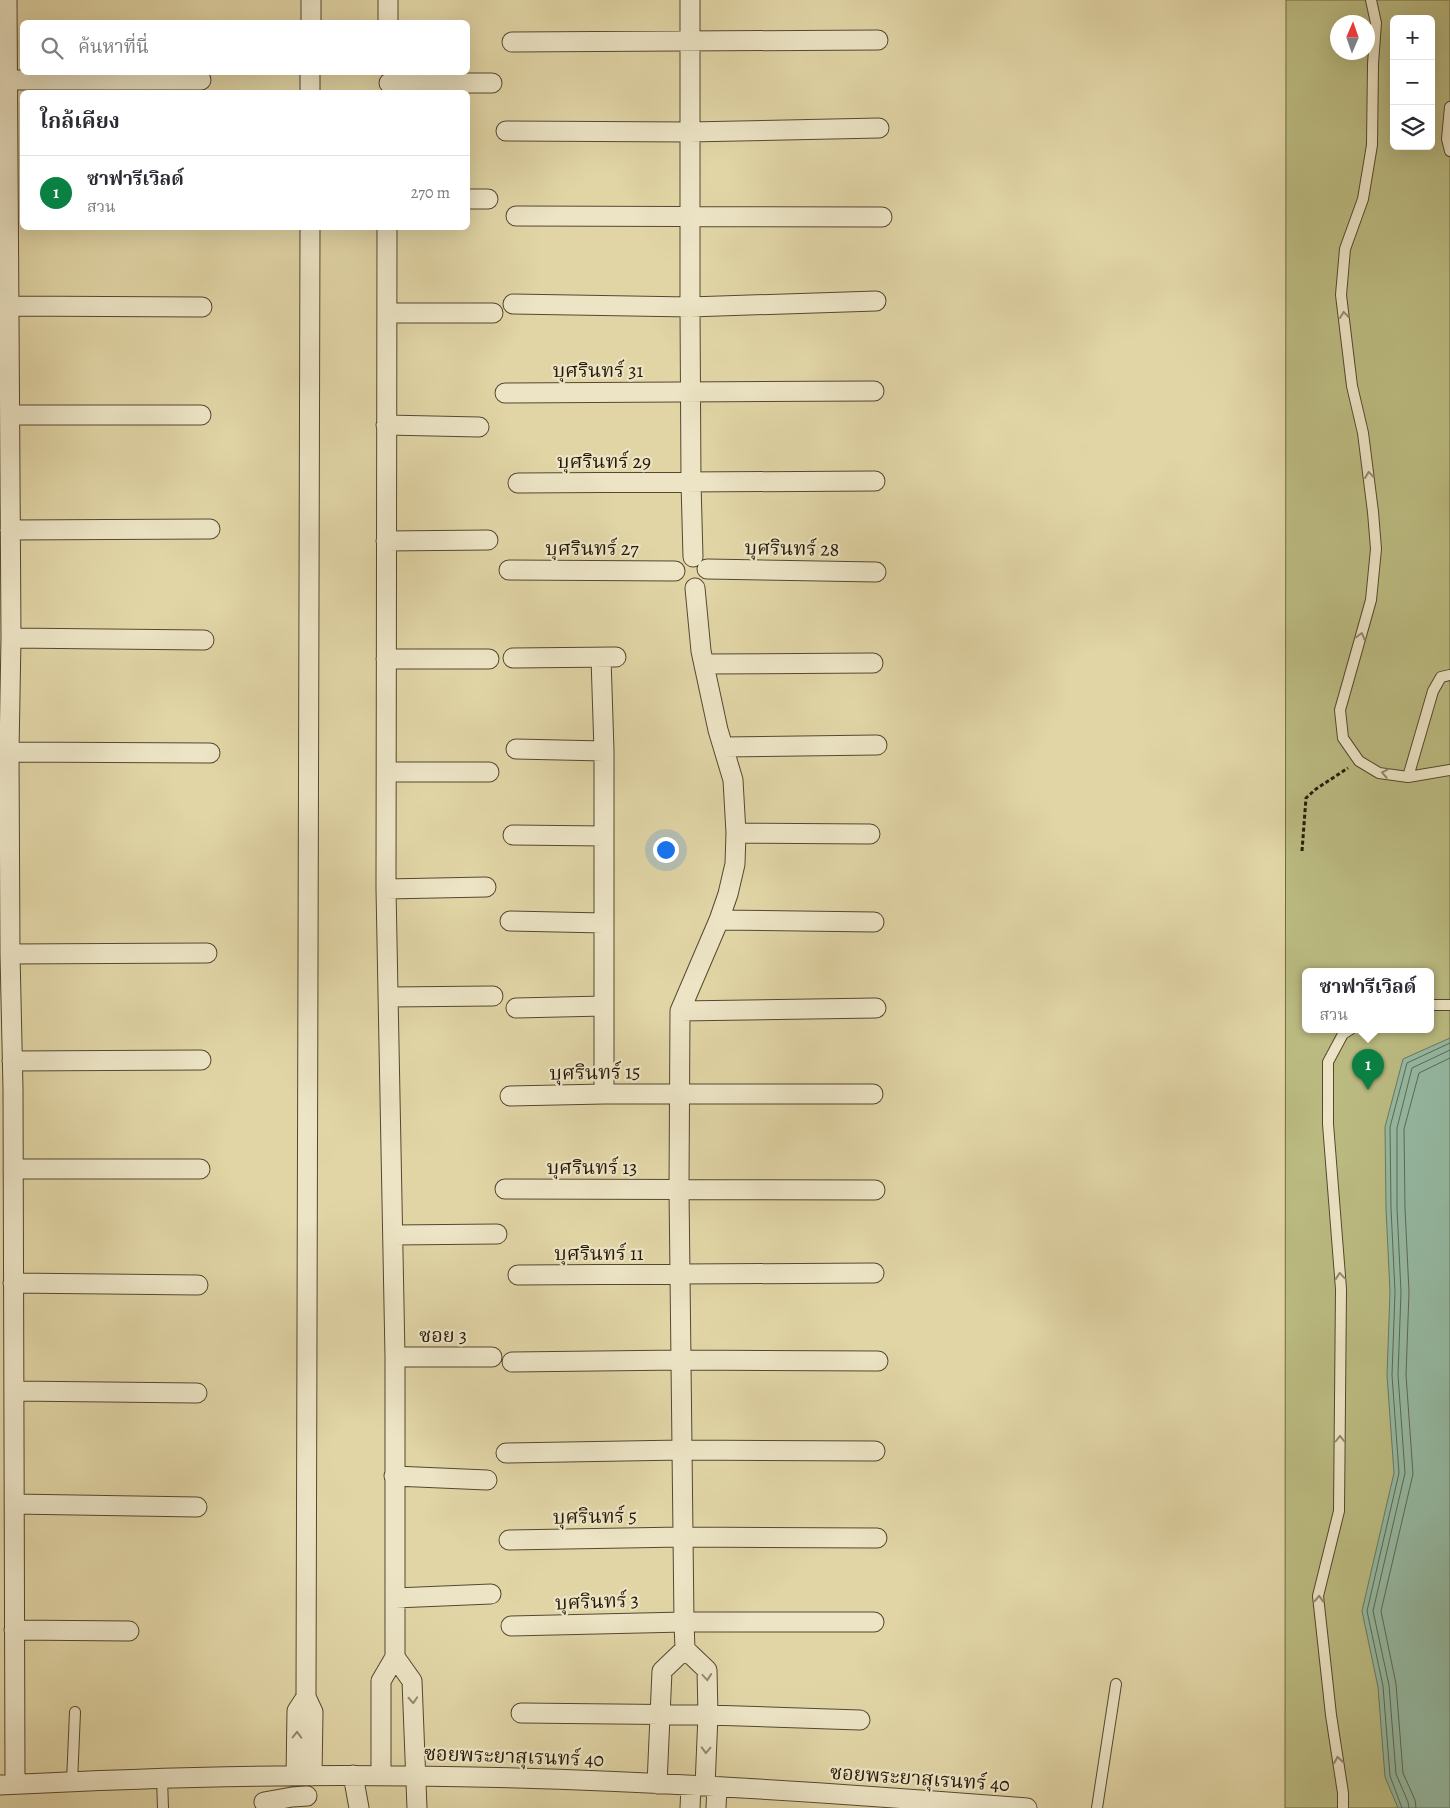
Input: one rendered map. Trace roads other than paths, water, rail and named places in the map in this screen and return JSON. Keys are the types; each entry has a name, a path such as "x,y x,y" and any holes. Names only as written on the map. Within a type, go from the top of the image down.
{"street":[{"path":"7,0 8,80 16,191 10,306 11,638 9,752 13,1169 14,1630 8,1784"},
{"path":"311,0 311,20"},
{"path":"388,0 388,20"},
{"path":"690,0 690,483 700,563 706,576 704,582 694,588 679,583 675,571 681,560 687,557 700,563"},
{"path":"512,42 878,40"},
{"path":"310,75 310,90"},
{"path":"8,80 201,80"},
{"path":"388,83 492,83"},
{"path":"506,131 689,132 880,128"},
{"path":"470,199 488,199"},
{"path":"516,216 882,217"},
{"path":"247,1777 266,1805 292,1797 307,1802 305,1776 313,1712 306,1697 310,230"},
{"path":"381,1775 381,1681 395,1657 395,1357 386,889 388,230"},
{"path":"513,304 690,307 876,301"},
{"path":"10,306 202,307"},
{"path":"388,313 493,313"},
{"name":"บุศรินทร์ 31","path":"505,393 874,391"},
{"path":"10,416 201,415"},
{"path":"386,425 479,427"},
{"name":"บุศรินทร์ 29","path":"518,483 875,481"},
{"path":"10,530 210,529"},
{"path":"386,541 488,540"},
{"name":"บุศรินทร์ 28","path":"700,563 876,572"},
{"name":"บุศรินทร์ 27","path":"509,570 675,571"},
{"path":"690,1808 704,1786 708,1715 707,1670 685,1649 680,1360 680,1011 719,920 735,864 736,833 733,780 723,747 704,664 694,588"},
{"path":"11,638 204,640"},
{"path":"513,658 609,657 604,751 604,1094"},
{"path":"386,659 489,659"},
{"path":"704,664 873,663"},
{"path":"723,747 877,745"},
{"path":"516,749 604,751"},
{"path":"9,752 210,753"},
{"path":"387,772 489,772"},
{"path":"736,833 870,834"},
{"path":"513,835 604,836"},
{"path":"386,889 486,887"},
{"path":"719,920 874,922"},
{"path":"510,921 604,923"},
{"path":"10,954 207,953"},
{"path":"389,997 493,996"},
{"path":"516,1008 604,1006"},
{"path":"680,1011 876,1008"},
{"path":"12,1061 201,1060"},
{"name":"บุศรินทร์ 15","path":"510,1096 680,1093 873,1094"},
{"path":"13,1169 200,1169"},
{"name":"บุศรินทร์ 13","path":"506,1189 876,1190"},
{"path":"393,1235 496,1234"},
{"name":"บุศรินทร์ 11","path":"518,1276 874,1273"},
{"path":"13,1283 198,1285"},
{"name":"ซอย 3","path":"395,1357 492,1357"},
{"path":"512,1362 680,1360 878,1361"},
{"path":"14,1391 197,1393"},
{"path":"506,1453 682,1450 875,1450"},
{"path":"394,1476 486,1480"},
{"path":"14,1504 197,1507"},
{"name":"บุศรินทร์ 5","path":"509,1540 682,1537 877,1538"},
{"path":"395,1598 491,1594"},
{"name":"บุศรินทร์ 3","path":"511,1626 684,1622 874,1622"},
{"path":"14,1630 129,1631"},
{"path":"657,1784 662,1671 685,1649"},
{"path":"395,1657 412,1681 417,1808"},
{"path":"521,1713 708,1715 860,1720"},
{"path":"353,1775 359,1808"},
{"name":"ซอยพระยาสุเรนทร์ 40","path":"8,1784 162,1778 381,1775 704,1786 1027,1808"},
{"path":"704,1786 716,1808"}],"lane":[{"path":"1371,0 1376,23 1373,64 1372,145 1363,200 1345,249 1341,295 1352,386 1363,433 1376,549 1371,600 1340,710 1343,738 1359,761 1379,773 1408,777 1450,770"},
{"path":"1450,107 1447,139 1450,151"},
{"path":"1408,777 1433,691 1440,677 1450,675"},
{"path":"1434,1005 1450,1005"},
{"path":"1343,1808 1343,1793 1331,1715 1318,1596 1339,1512 1341,1289 1328,1124 1328,1062 1345,1033"},
{"path":"1097,1808 1116,1684"},
{"path":"72,1782 75,1712"},
{"path":"162,1778 164,1808"}],"water":[{"path":"1450,1038 1450,1808 1398,1808 1385,1777 1378,1687 1362,1611 1394,1473 1387,1375 1390,1292 1385,1127 1403,1059"}],"place":[{"name":"ซาฟารีเวิลด์","path":"1368,1090"}]}
